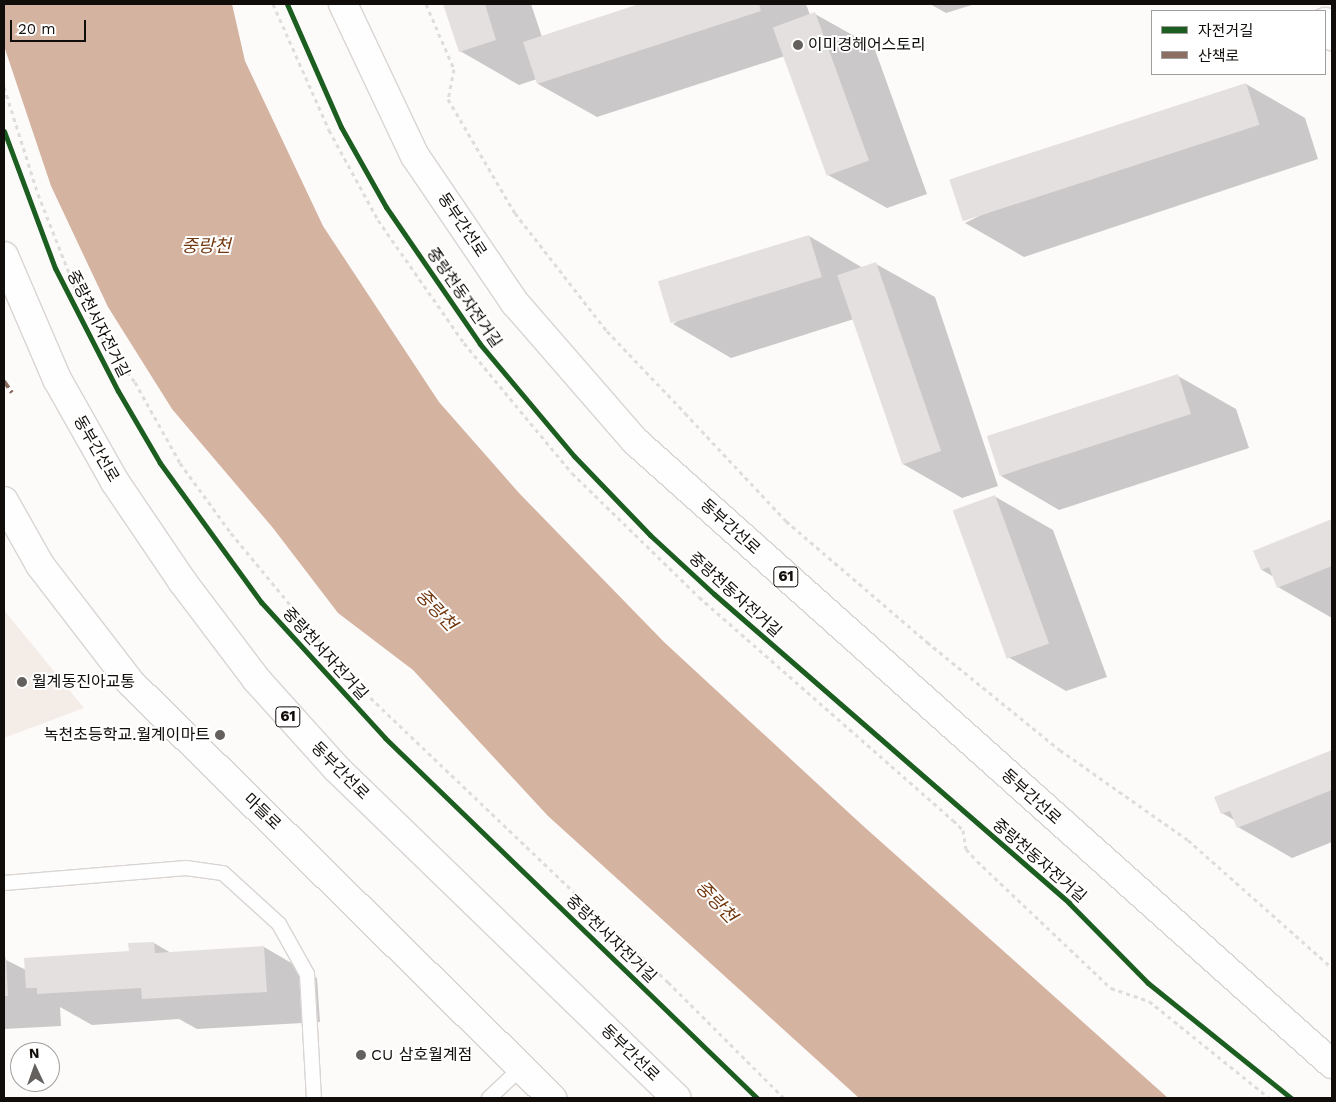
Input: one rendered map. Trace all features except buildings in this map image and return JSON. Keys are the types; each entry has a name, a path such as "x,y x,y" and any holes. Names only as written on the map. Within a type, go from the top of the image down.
{"main road":[{"name":"동부간선로","path":"344,4 415,156 515,303 635,441 1332,1064"},
{"path":"1326,24 1332,36"},
{"name":"동부간선로","path":"4,256 57,379 106,467 182,581 256,679 336,768 676,1098"},
{"name":"마들로","path":"4,501 12,530 130,682 552,1098"}],"lane":[{"path":"4,882 186,868 223,873 279,924 307,974 314,1098"},
{"path":"489,1098 522,1068"}],"path":[{"path":"273,4 328,130 378,220 464,343 572,473 699,597 958,825 965,835 966,849 977,861 1111,988 1149,1001 1269,1098"},
{"path":"426,4 454,69 448,99 515,213 607,331 678,407 786,521 927,642 1060,750 1188,840 1332,968"},
{"path":"4,87 38,194 75,288 107,347 135,382 180,463 236,540 353,681 668,982 784,1098"}],"shaded area":[{"path":"4,610 84,708 4,738"}],"water":[{"name":"중랑천","path":"4,4 232,4 245,61 323,226 439,402 519,493 664,642 861,824 1168,1098 859,1098 548,816 413,670 338,613 273,528 172,409 108,307 51,186 4,46"}],"marked path":[{"path":"4,381 12,393"}],"cycle path":[{"name":"중랑천동자전거길","path":"287,4 341,127 386,207 480,344 574,456 650,535 714,594 1069,903 1148,983 1291,1098"},
{"name":"중랑천서자전거길","path":"4,131 55,268 118,391 160,463 261,602 385,738 757,1098"}],"place":[{"name":"이미경헤어스토리","path":"798,45"},
{"name":"월계동진아교통","path":"22,682"},
{"name":"녹천초등학교.월계이마트","path":"220,735"},
{"name":"CU 삼호월계점","path":"361,1055"}]}
